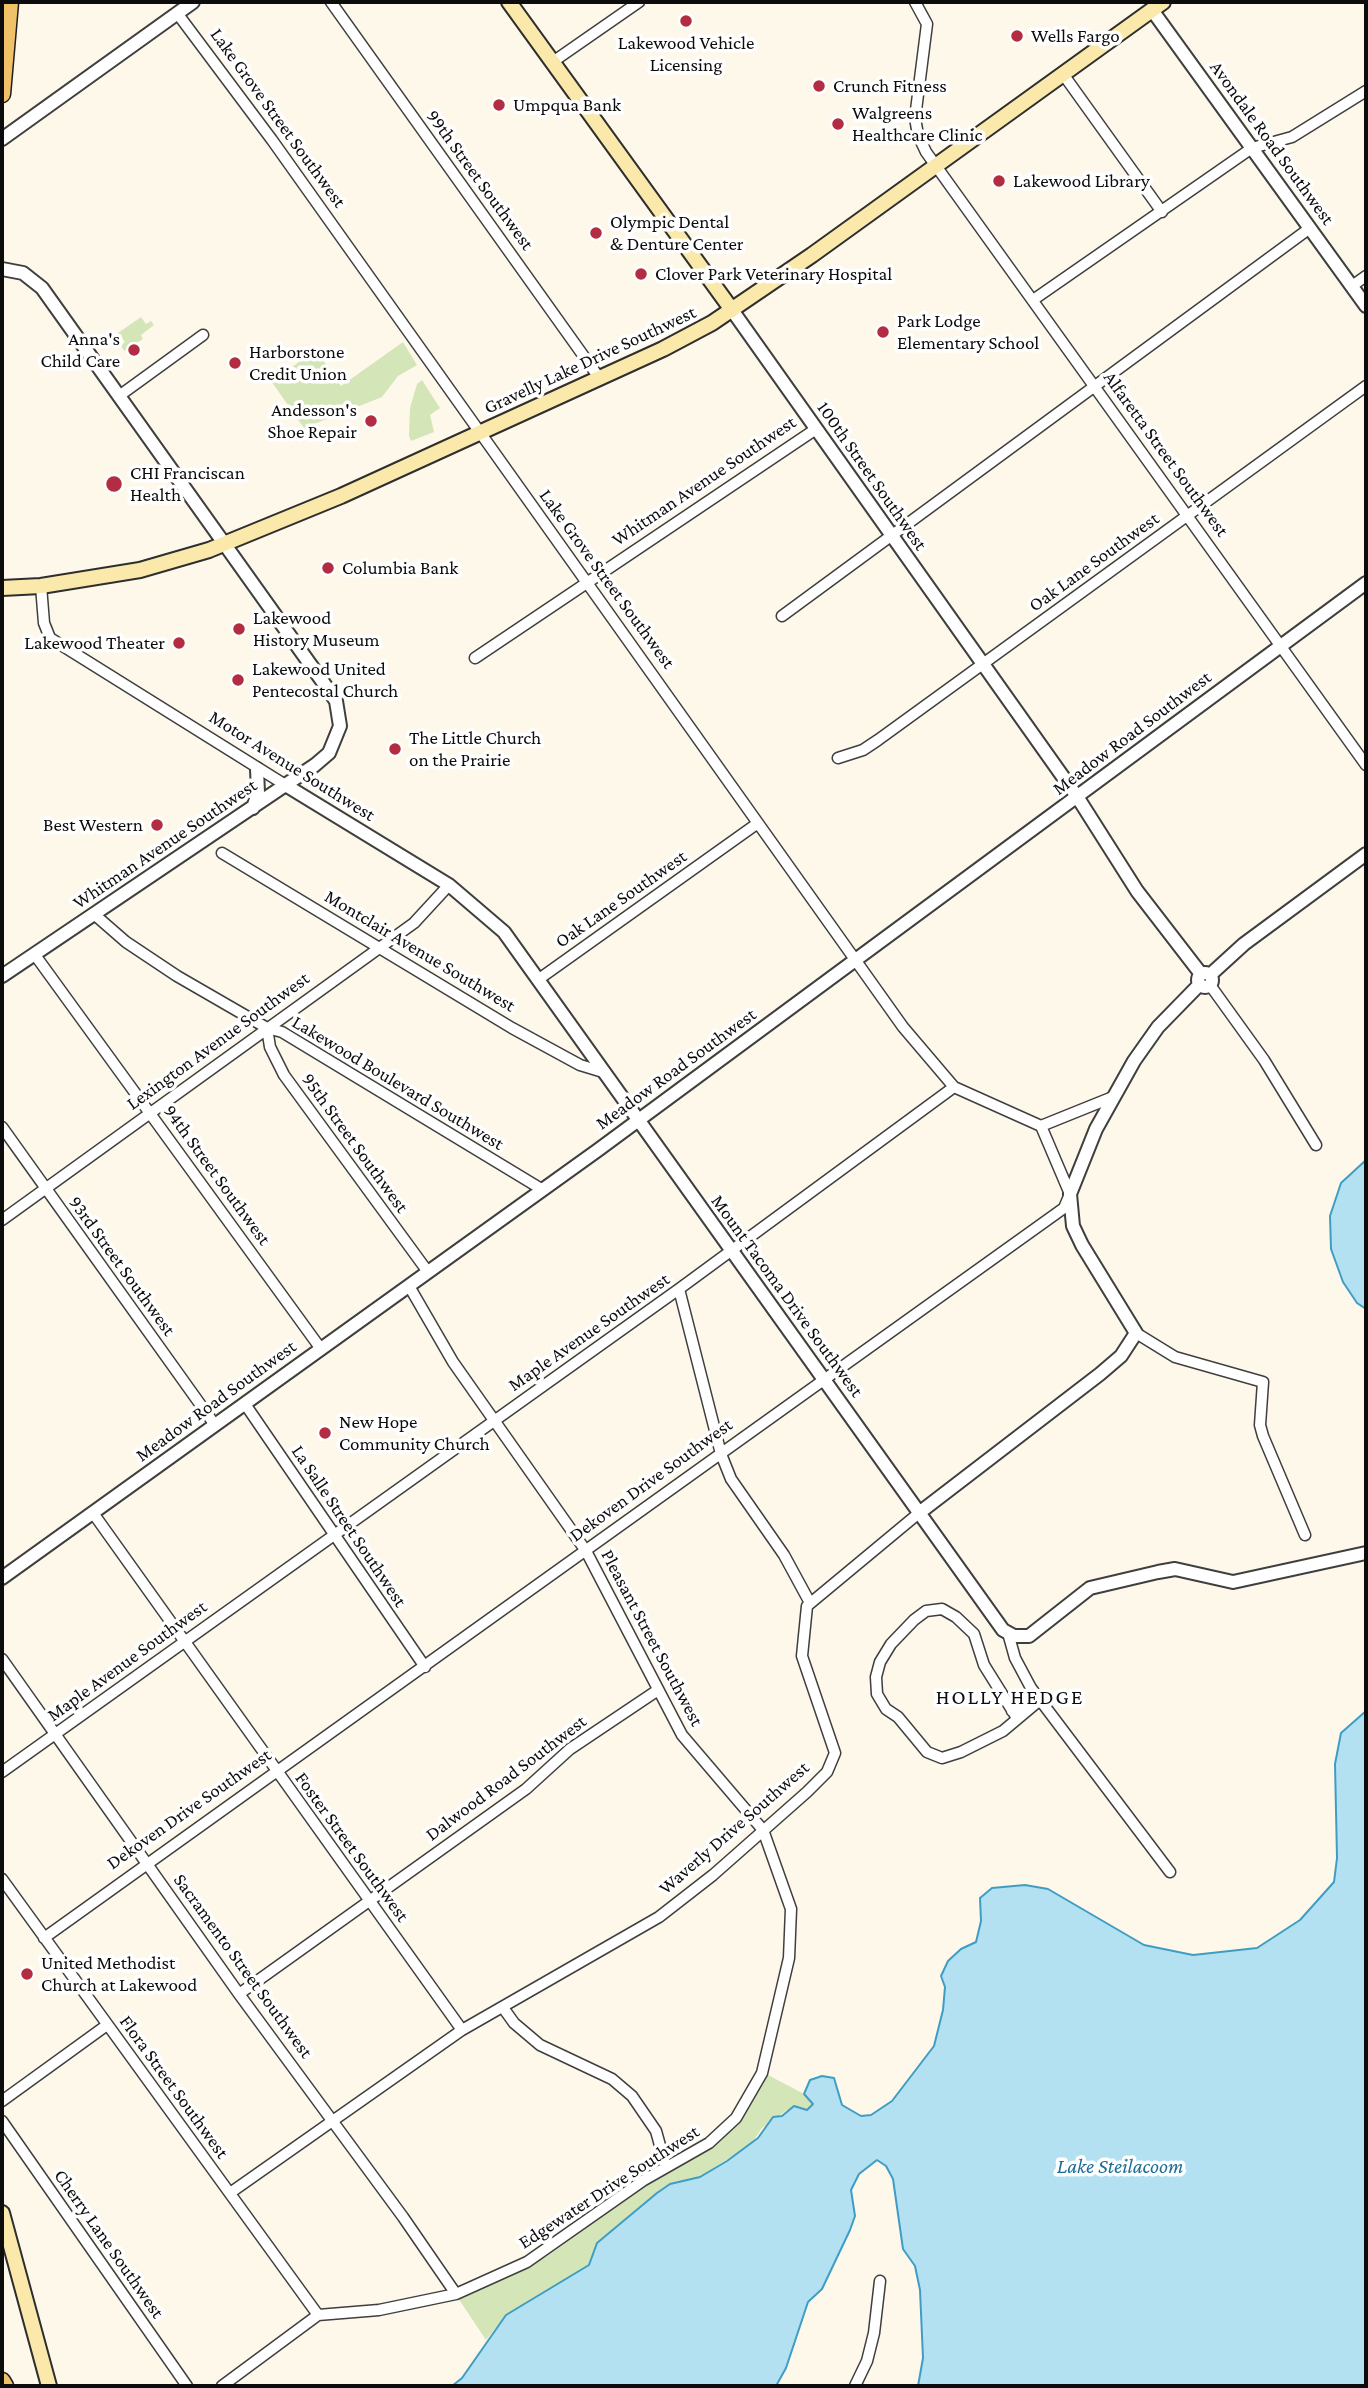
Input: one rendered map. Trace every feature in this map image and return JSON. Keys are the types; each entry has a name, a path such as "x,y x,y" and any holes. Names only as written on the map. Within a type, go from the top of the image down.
{"main road":[{"path":"2,94 10,2"},
{"name":"100th Street Southwest","path":"509,2 732,310"},
{"name":"Gravelly Lake Drive Southwest","path":"2,588 41,586 149,568 223,545 479,434 679,341 732,310 1063,74 1154,5"},
{"path":"2,2213 49,2386"},
{"path":"40,2386 42,2364"},
{"path":"2,2381 5,2386"}],"street":[{"path":"2,139 193,2"},
{"name":"99th Street Southwest","path":"331,2 600,379"},
{"path":"554,61 639,2"},
{"name":"Alfaretta Street Southwest","path":"915,2 925,19 927,32 915,126 921,143 1366,765"},
{"name":"Avondale Road Southwest","path":"1154,5 1252,148 1366,306"},
{"name":"Lake Grove Street Southwest","path":"177,13 271,140 903,1027 954,1087 1041,1126"},
{"path":"1063,74 1162,212"},
{"path":"1033,300 1252,148 1292,137 1366,91"},
{"path":"782,615 1310,228"},
{"path":"2,269 23,273 36,281 223,545"},
{"path":"1352,286 1366,276"},
{"name":"100th Street Southwest","path":"732,310 981,665 1078,798 1137,891 1264,1060 1316,1145"},
{"path":"118,396 203,335"},
{"name":"Oak Lane Southwest","path":"838,758 871,745 1366,386"},
{"name":"Whitman Avenue Southwest","path":"475,658 816,429"},
{"name":"Whitman Avenue Southwest","path":"2,976 287,786 329,752 339,733 340,715 331,694 223,545"},
{"name":"Meadow Road Southwest","path":"2,1578 639,1120 1366,583"},
{"name":"Motor Avenue Southwest","path":"41,586 44,623 50,638 257,769 449,885 503,932 538,979"},
{"path":"253,808 258,793 257,769"},
{"name":"Oak Lane Southwest","path":"538,979 758,823"},
{"name":"Montclair Avenue Southwest","path":"222,853 512,1028 580,1065 603,1072"},
{"name":"Dekoven Drive Southwest","path":"44,1938 1064,1208 1113,1097 1158,1027 1244,944 1366,854"},
{"name":"Lexington Avenue Southwest","path":"2,1220 381,947 426,913 449,885"},
{"name":"Lakewood Boulevard Southwest","path":"95,915 137,950 267,1028 282,1032 543,1190"},
{"name":"94th Street Southwest","path":"34,954 321,1349"},
{"name":"Mount Tacoma Drive Southwest","path":"538,979 993,1619 1008,1633"},
{"name":"95th Street Southwest","path":"267,1028 270,1047 284,1075 428,1272"},
{"name":"Maple Avenue Southwest","path":"2,1772 679,1289 954,1087"},
{"path":"1113,1097 1041,1126 1070,1194 1073,1226 1136,1333 1175,1357 1263,1382 1260,1415 1263,1436 1305,1535"},
{"name":"93rd Street Southwest","path":"2,1127 215,1425"},
{"path":"409,1286 453,1362 494,1421"},
{"path":"679,1289 721,1454 748,1508 784,1555 809,1601 1100,1374 1121,1356 1136,1333"},
{"name":"La Salle Street Southwest","path":"245,1404 332,1535 425,1667"},
{"name":"Pleasant Street Southwest","path":"494,1421 586,1551 658,1690 695,1753 764,1830"},
{"name":"Foster Street Southwest","path":"93,1513 463,2030"},
{"path":"1008,1633 1021,1637 1029,1636 1078,1595 1114,1581 1175,1569 1233,1582 1366,1553"},
{"name":"Waverly Drive Southwest","path":"230,2193 463,2030 504,2009 568,1968 659,1916 764,1830 827,1772 835,1757 802,1656 803,1626 809,1601"},
{"path":"1014,1714 984,1665 974,1634 956,1617 942,1609 926,1611 914,1620 891,1644 880,1662 876,1677 877,1694 886,1709 898,1717 928,1752 942,1758 961,1752 1003,1731 1014,1714 1038,1697"},
{"path":"1008,1633 1015,1658 1038,1697 1170,1872"},
{"name":"Sacramento Street Southwest","path":"2,1659 456,2294"},
{"name":"Dalwood Road Southwest","path":"239,1994 526,1789 569,1749 658,1690"},
{"name":"Edgewater Drive Southwest","path":"317,2315 379,2310 456,2294 540,2254 666,2167 709,2143 728,2126 755,2088 768,2055 789,1958 793,1922 764,1830"},
{"name":"Flora Street Southwest","path":"2,1879 317,2315"},
{"path":"504,2009 514,2023 540,2045 611,2080 632,2096 656,2131 666,2167"},
{"path":"2,2101 107,2025"},
{"name":"Cherry Lane Southwest","path":"2,2121 187,2386"},
{"path":"855,2386 867,2361 874,2333 880,2281"},
{"path":"222,2386 317,2315"}],"green space":[{"path":"141,317 146,324 151,321 154,325 141,335 143,339 124,351 121,345 125,342 118,333"},
{"path":"403,342 417,365 398,376 382,397 304,428 269,378 274,376 280,383 289,376 286,372 315,349 341,386"},
{"path":"422,380 440,408 430,415 434,432 411,441 410,408 417,384"},
{"path":"768,2075 804,2094 814,2104 807,2111 787,2110 762,2128 752,2143 700,2177 670,2184 657,2193 597,2243 589,2265 506,2315 486,2340 458,2298 546,2257 657,2178 713,2146 741,2122"}],"water":[{"path":"1366,1160 1366,1309 1357,1303 1343,1282 1331,1249 1330,1216 1341,1183"},
{"name":"Lake Steilacoom","path":"1366,1711 1366,2386 918,2386 923,2358 920,2290 915,2266 903,2249 893,2179 886,2166 877,2160 859,2174 851,2190 855,2216 850,2230 822,2289 808,2302 786,2368 776,2386 452,2386 462,2378 506,2315 589,2265 597,2243 657,2193 670,2184 700,2177 727,2161 758,2138 773,2117 782,2116 794,2106 807,2110 813,2104 804,2094 810,2080 822,2076 834,2078 842,2105 861,2116 871,2115 892,2101 934,2046 943,2010 945,1987 941,1976 948,1961 961,1949 976,1942 981,1921 980,1898 992,1888 1025,1885 1048,1889 1144,1945 1193,1955 1257,1948 1300,1920 1334,1882 1337,1858 1335,1764 1341,1733"}],"place":[{"name":"Lakewood Vehicle Licensing","path":"686,21"},
{"name":"Wells Fargo","path":"1017,36"},
{"name":"Crunch Fitness","path":"819,86"},
{"name":"Umpqua Bank","path":"499,105"},
{"name":"Walgreens Healthcare Clinic","path":"838,124"},
{"name":"Lakewood Library","path":"999,181"},
{"name":"Olympic Dental & Denture Center","path":"596,233"},
{"name":"Clover Park Veterinary Hospital","path":"641,274"},
{"name":"Park Lodge Elementary School","path":"883,332"},
{"name":"Anna's Child Care","path":"134,350"},
{"name":"Harborstone Credit Union","path":"235,363"},
{"name":"Andesson's Shoe Repair","path":"371,421"},
{"name":"CHI Franciscan Health","path":"114,484"},
{"name":"Columbia Bank","path":"328,568"},
{"name":"Lakewood History Museum","path":"239,629"},
{"name":"Lakewood Theater","path":"179,643"},
{"name":"Lakewood United Pentecostal Church","path":"238,680"},
{"name":"The Little Church on the Prairie","path":"395,749"},
{"name":"Best Western","path":"157,825"},
{"name":"New Hope Community Church","path":"325,1433"},
{"name":"United Methodist Church at Lakewood","path":"27,1974"}],"district":[{"name":"HOLLY HEDGE","path":"1010,1698"}]}
